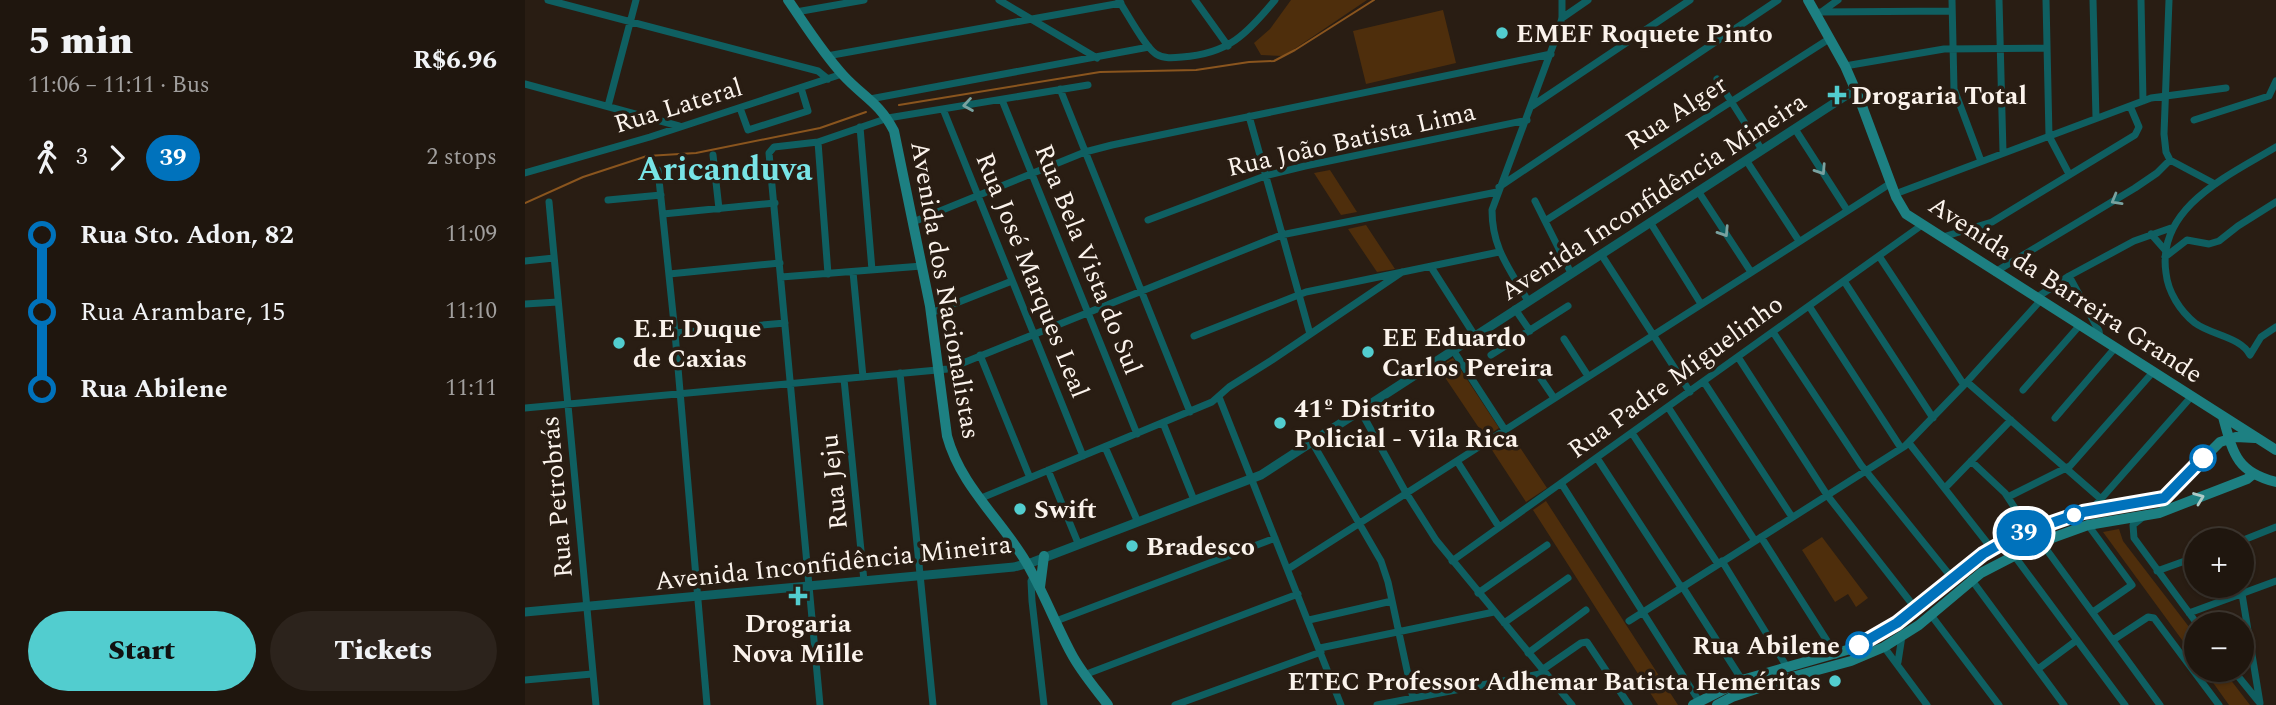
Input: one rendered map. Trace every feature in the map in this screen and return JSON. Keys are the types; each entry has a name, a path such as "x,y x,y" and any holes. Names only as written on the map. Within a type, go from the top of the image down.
{"main road":[{"name":"Avenida dos Nacionalistas","path":"788,0 842,74 881,108 888,118 897,141 931,313 947,436 952,453 964,479 1027,564 1084,675 1108,705"},
{"name":"Avenida da Barreira Grande","path":"1808,0 1818,13 1856,89 1893,188 1906,214 2224,420 2276,450"},
{"path":"2224,420 2239,460 2252,475 2275,482"},
{"path":"2211,450 2213,440 2224,420"},
{"path":"1696,703 1742,680 1836,654 1873,638 1916,609 1992,549 2030,531 2092,509 2157,500 2169,495 2220,442 2247,436 2258,439"},
{"path":"1717,705 1732,697 1851,661 1884,647 1931,615 1972,579 2013,554 2088,525 2143,517 2183,504 2252,475"},
{"path":"1040,590 1044,556"},
{"path":"1763,687 1774,677 1773,670"}],"street":[{"path":"548,0 818,71 828,79"},
{"path":"608,106 636,0"},
{"path":"796,12 864,0"},
{"path":"999,0 1097,58"},
{"path":"1195,0 1228,46"},
{"path":"827,56 1120,2 1157,55 1166,58 1196,56 1228,46 1249,32 1275,0"},
{"path":"1528,301 1499,252 1492,220 1498,190 1551,54 1562,18 1562,0"},
{"path":"1562,18 1588,0"},
{"path":"1532,106 1690,0"},
{"path":"525,408 948,369 1281,234 1498,190 1778,0"},
{"path":"1818,13 1838,0"},
{"path":"1952,0 1955,96 1982,161"},
{"path":"1999,0 2003,152"},
{"path":"2046,0 2049,136 2069,174"},
{"path":"2093,0 2096,118"},
{"path":"2141,0 2143,101"},
{"path":"2169,0 2164,134 2166,152 2170,160 2215,184"},
{"path":"1818,13 1952,11"},
{"name":"Rua Alger","path":"1545,221 1829,39"},
{"path":"870,99 1149,47"},
{"path":"1845,66 1953,49 2047,48"},
{"path":"913,222 1085,152 1135,139 1551,54"},
{"name":"Rua Lateral","path":"525,173 650,137 842,74"},
{"path":"1717,79 1762,150"},
{"path":"2194,120 2273,99 2276,81"},
{"path":"525,85 679,126"},
{"path":"820,705 769,153 780,145 818,142 888,118 1088,85"},
{"path":"740,108 748,130 797,116 808,110 801,88"},
{"path":"1288,569 1847,210 1893,188 1982,161 2143,101 2165,95 2226,88"},
{"path":"1060,89 1190,412"},
{"name":"Avenida Inconfidência Mineira","path":"525,612 1014,567 1252,478 1312,442 1856,89"},
{"name":"Rua Bela Vista do Sul","path":"1002,100 1137,434"},
{"path":"1942,237 1984,226 2138,132 2139,127 2130,106"},
{"name":"Rua José Marques Leal","path":"943,109 1083,456"},
{"path":"1249,116 1310,334"},
{"name":"Rua João Batista Lima","path":"1148,220 1265,176 1527,120"},
{"path":"860,127 873,270"},
{"path":"1794,129 1847,210"},
{"path":"818,142 828,274"},
{"path":"2276,147 2215,184 2187,208 2172,228 2165,253 2166,276 2175,299 2186,314 2203,328 2241,345 2250,355 2261,337 2276,327"},
{"path":"713,155 719,209"},
{"path":"1746,160 1799,241"},
{"path":"1995,272 2135,188 2170,160"},
{"path":"658,170 670,274 707,705"},
{"path":"1698,191 1751,272"},
{"path":"608,200 661,195"},
{"path":"1535,201 1571,273"},
{"name":"Rua Petrobrás","path":"549,202 596,705"},
{"path":"2165,253 2187,240 2209,244 2219,241 2276,202"},
{"path":"663,214 775,203"},
{"path":"1650,222 1701,304"},
{"name":"Rua Padre Miguelinho","path":"1452,561 1922,225"},
{"path":"1629,621 1909,443 1966,384 2038,299 2069,276 2151,234 2172,228"},
{"path":"2151,234 2165,253"},
{"path":"1194,335 1298,295 1499,252"},
{"path":"1601,254 1690,392"},
{"path":"1879,256 1966,384 2101,499"},
{"path":"525,261 554,258"},
{"path":"670,274 780,263"},
{"path":"781,277 922,266"},
{"path":"1431,267 1475,336"},
{"path":"853,272 863,377"},
{"path":"979,499 1190,412 1219,397 1229,387 1402,272"},
{"path":"2069,276 2099,331 2100,338"},
{"path":"931,313 1012,281"},
{"path":"1844,281 1933,418"},
{"path":"525,304 558,302"},
{"path":"1492,355 1568,306"},
{"path":"1809,306 1901,448"},
{"path":"1515,309 1530,331"},
{"path":"675,333 785,323"},
{"path":"2023,390 2080,326"},
{"path":"1773,332 1866,471 1952,578"},
{"path":"1565,339 1588,376"},
{"path":"2055,418 2115,348"},
{"path":"1453,350 1505,430"},
{"path":"981,355 1030,478"},
{"path":"1738,357 1827,495 1916,609"},
{"path":"1535,370 1554,398"},
{"path":"2007,497 2073,464 2153,372"},
{"path":"900,373 933,705"},
{"name":"Rua Jeju","path":"844,379 864,581"},
{"path":"1704,382 1792,517"},
{"path":"1219,397 1341,705"},
{"path":"2092,509 2191,397"},
{"path":"1668,407 1836,654"},
{"path":"1360,410 1407,494 1452,561 1572,705"},
{"path":"1945,488 2011,420"},
{"path":"1163,423 1194,499"},
{"path":"1632,433 1787,667"},
{"path":"1312,442 1381,561 1419,700"},
{"path":"1909,443 1992,549"},
{"path":"1105,447 1137,520"},
{"path":"1597,458 1742,680"},
{"path":"1457,461 1499,527"},
{"path":"1972,461 1994,481 2030,531"},
{"path":"1048,470 1078,543"},
{"path":"2275,482 2276,494"},
{"path":"1561,483 1644,611 1696,703"},
{"path":"2143,517 2133,525 2132,533 2188,612"},
{"path":"2088,525 2132,585 2093,612"},
{"path":"2254,536 2276,527"},
{"path":"1056,621 1275,538"},
{"path":"2041,542 2160,705"},
{"path":"1478,593 1548,545"},
{"path":"2013,554 2125,705"},
{"path":"2157,571 2184,561"},
{"path":"1033,577 1031,581 1044,705"},
{"path":"1504,623 1568,578"},
{"path":"1972,579 2064,705"},
{"path":"2254,589 2276,581"},
{"path":"1084,675 1298,594"},
{"path":"2192,612 2231,598"},
{"path":"2243,598 2261,704"},
{"path":"1309,620 1392,601"},
{"path":"1034,611 1037,606 1048,605"},
{"path":"1528,653 1586,610"},
{"path":"1175,705 1321,650 1494,612"},
{"path":"1931,615 1999,705"},
{"path":"2113,640 2148,617 2154,618 2219,705"},
{"path":"1898,662 1903,635"},
{"path":"2038,669 2077,640"},
{"path":"1377,705 1419,700 1544,671 1581,643 1587,642 1629,705"},
{"path":"1884,647 1898,662 1927,705"},
{"path":"525,680 592,674"},
{"path":"2243,682 2261,704"}],"shaded area":[{"path":"1291,0 1367,0 1284,56 1261,55 1254,43 1270,29"},
{"path":"1443,10 1456,63 1366,84 1353,31"},
{"path":"1330,170 1357,212 1341,215 1314,173"},
{"path":"1366,225 1395,269 1377,272 1348,229"},
{"path":"1453,358 1499,428 1485,437 1438,367"},
{"path":"1511,434 1547,488 1526,502 1490,447"},
{"path":"1546,501 1678,705 1658,705 1533,510"},
{"path":"2119,529 2123,541 2184,620 2184,643 2103,532"},
{"path":"1822,537 1868,598 1856,607 1848,594 1835,602 1802,550"},
{"path":"2213,682 2232,682 2250,705 2229,705"}],"waterway":[{"path":"899,105 1100,72 1196,70 1274,61 1374,0"},
{"path":"525,203 583,177 647,156 696,153 820,128 866,112"}],"bus line":[{"name":"39","path":"1859,645 1897,623 1983,554 2002,543 2092,509 2164,498 2203,458"}],"place":[{"name":"EMEF Roquete Pinto","path":"1502,33"},
{"name":"Drogaria Total","path":"1837,95"},
{"name":"E.E Duque de Caxias","path":"619,343"},
{"name":"EE Eduardo Carlos Pereira","path":"1368,352"},
{"name":"41º Distrito Policial - Vila Rica","path":"1280,423"},
{"name":"Swift","path":"1020,509"},
{"name":"Bradesco","path":"1132,546"},
{"name":"Drogaria Nova Mille","path":"798,596"},
{"name":"Rua Abilene","path":"1859,645"},
{"name":"ETEC Professor Adhemar Batista Heméritas","path":"1835,681"}],"district":[{"name":"Aricanduva","path":"725,168"}]}
